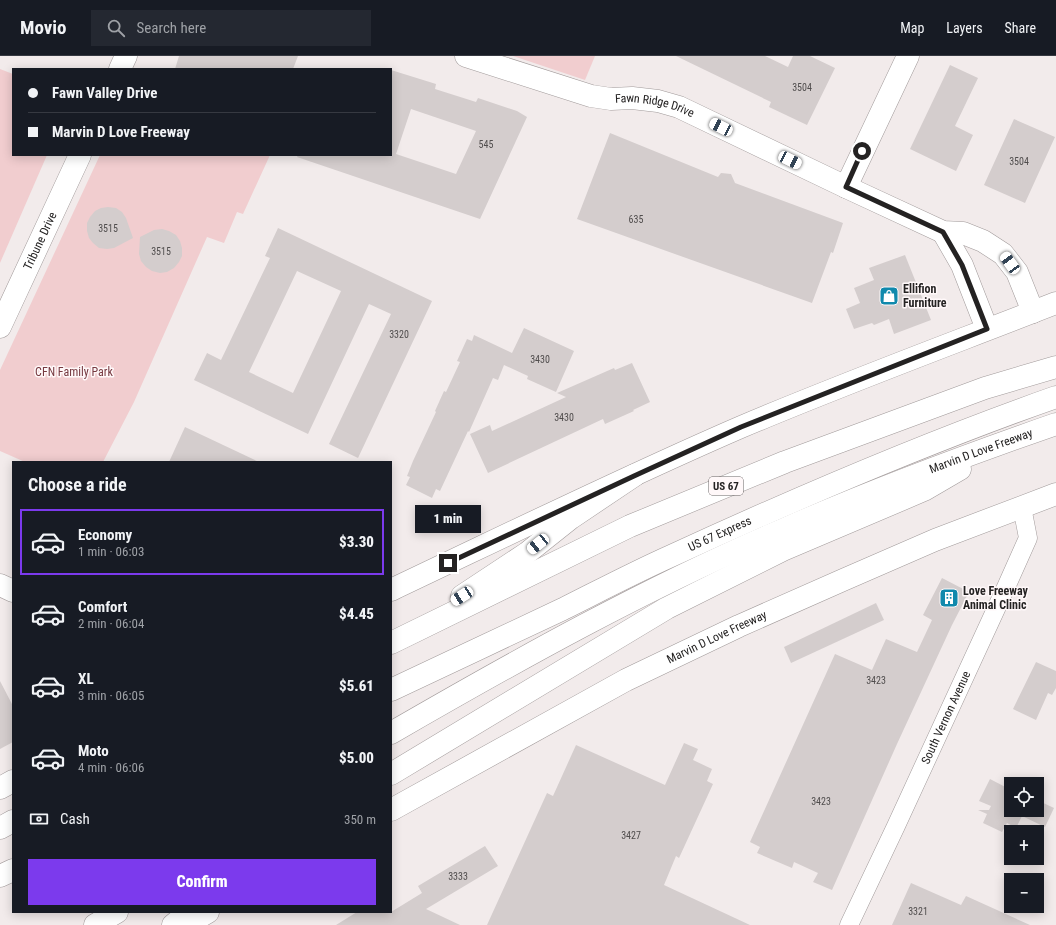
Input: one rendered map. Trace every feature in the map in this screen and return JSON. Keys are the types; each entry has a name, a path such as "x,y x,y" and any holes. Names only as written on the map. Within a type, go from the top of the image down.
{"main road":[{"path":"120,68 126,56"},
{"name":"Fawn Ridge Drive","path":"466,56 591,96 612,99 632,98 658,101 679,107 943,232 963,233 983,241 1003,254 1017,272 1033,312"},
{"path":"846,187 908,56"},
{"name":"Tribune Drive","path":"0,327 80,156"},
{"path":"943,232 962,265 987,329"},
{"path":"392,590 741,427 1056,303"},
{"name":"US 67","path":"399,639 630,526 777,465 985,388 1056,368"},
{"name":"US 67 Express","path":"392,690 669,557 766,513 911,451 1056,397"},
{"name":"Marvin D Love Freeway","path":"392,732 471,686 574,630 676,578 797,523 918,474 1056,424"},
{"path":"392,773 667,608 783,550 924,490 1014,438"},
{"path":"399,639 435,613 527,553 571,518 634,476"},
{"name":"Marvin D Love Freeway","path":"392,809 626,680 739,626 935,540 1056,494"},
{"path":"0,585 12,591"},
{"path":"0,788 12,782"},
{"path":"0,828 12,822"},
{"path":"0,876 12,870"},
{"path":"96,925 115,913"},
{"path":"172,925 188,913"},
{"path":"186,925 206,913"}],"street":[{"name":"South Vernon Avenue","path":"849,925 916,784 1008,585 1028,538 1022,507"}],"green space":[{"path":"513,56 595,56 585,80"},
{"path":"0,69 12,74 12,156 47,156 0,263"},
{"name":"CFN Family Park","path":"100,156 270,156 243,214 237,212 224,243 207,237 134,402 104,461 23,461 0,451 0,370"}],"building":[{"path":"179,56 298,56 293,68 175,68"},
{"path":"676,56 765,56 788,67 793,56 810,56 835,68 807,125 769,107 771,102"},
{"path":"950,65 978,78 955,126 973,135 956,171 910,149"},
{"path":"392,70 436,84 435,89 476,102 478,98 517,111 527,117 480,219 297,157 392,156","holes":["411,109 476,131 456,174 396,154"]},
{"path":"1014,119 1055,137 1025,203 984,185"},
{"path":"610,133 718,177 721,173 731,174 735,183 843,223 833,253 831,252 812,303 577,219"},
{"path":"108,207 116,208 122,212 126,218 133,238 114,248 107,249 99,248 89,238 87,223 95,211"},
{"path":"278,228 432,301 358,458 329,444 391,314 369,304 308,434 194,380 207,353 221,360 270,258 265,256","holes":["297,271 341,291 293,393 249,372"]},
{"path":"162,229 176,235 182,248 182,256 174,268 167,272 160,273 152,271 146,267 141,261 139,254 140,237 154,230"},
{"name":"Ellifion Furniture","path":"905,255 931,320 894,334 889,319 874,325 872,323 854,329 846,309 860,303 854,288 874,280 869,268"},
{"path":"524,328 574,351 556,392 527,379 528,376 504,365 498,380 493,378 469,432 468,431 440,491 436,489 432,498 406,485 410,477 407,476 413,461 444,391 446,392 460,362 457,361 467,339 472,341 474,335 512,353"},
{"path":"632,363 650,402 605,424 603,419 488,473 470,434 490,425 492,431 566,397 557,393 614,368 615,370"},
{"path":"185,427 257,461 169,461"},
{"path":"942,578 969,592 952,625 897,744 832,890 813,882 818,873 794,862 792,868 757,853 760,847 750,842 835,654 872,670 886,639 917,652 932,620 923,615"},
{"path":"876,603 884,620 791,663 784,647"},
{"path":"1036,662 1056,671 1056,688 1052,695 1048,693 1036,720 1013,709"},
{"path":"0,681 12,704 12,743 0,749"},
{"path":"684,743 698,749 693,760 712,769 707,781 713,784 679,858 676,856 664,885 750,925 487,925 547,793 553,796 576,745 665,785"},
{"path":"990,779 1004,786 1004,817 1022,817 1018,825 1011,825 1007,823 1004,825 1002,832 983,823 987,814 978,810 989,810 991,806 979,801"},
{"path":"1044,803 1054,808 1045,827 1044,825 1024,817 1044,817"},
{"path":"485,846 498,866 426,909 460,925 336,925 355,913 392,913 392,911 422,893 418,886"},
{"path":"911,883 961,905 966,896 1030,925 892,925"}],"place":[{"name":"Ellifion Furniture","path":"889,296"},
{"name":"Love Freeway Animal Clinic","path":"949,598"}],"route":[{"path":"448,563 741,427 940,346 987,329 962,265 943,232 846,187 862,151"}]}
